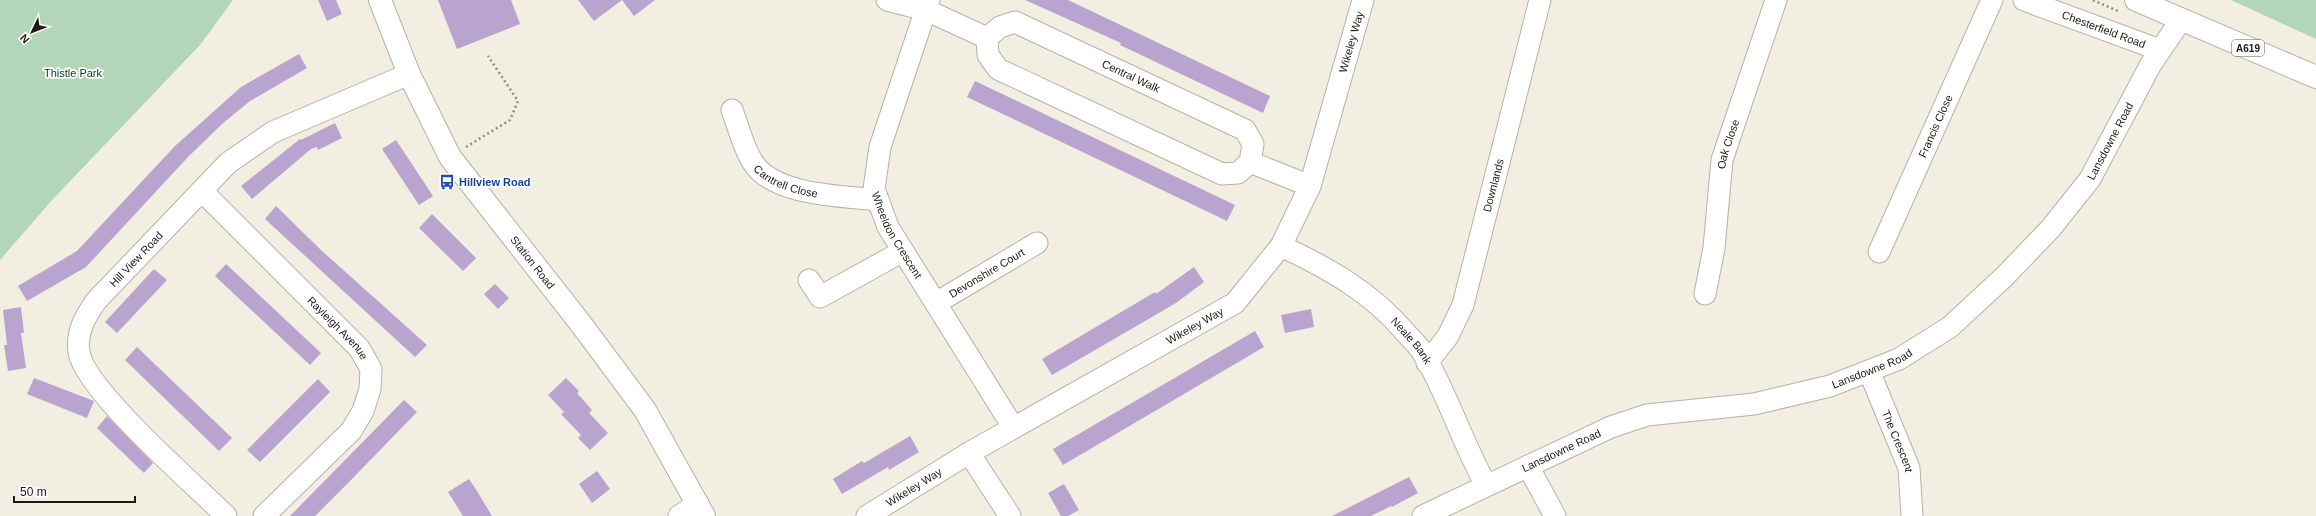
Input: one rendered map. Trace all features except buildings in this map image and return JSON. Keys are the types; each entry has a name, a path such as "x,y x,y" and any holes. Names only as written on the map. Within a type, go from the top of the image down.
{"main road":[{"name":"Station Road","path":"380,0 409,74 450,157 581,324 645,410 701,510"},
{"name":"A619","path":"2136,0 2316,77"}],"street":[{"path":"887,0 928,5 988,38 988,56 998,69 1222,174 1238,173 1250,162 1310,186"},
{"name":"Wikeley Way","path":"867,516 969,453 1235,303 1281,246 1310,186 1363,0"},
{"name":"Downlands","path":"1427,363 1448,336 1463,305 1540,0"},
{"name":"Oak Close","path":"1705,294 1714,248 1722,160 1776,0"},
{"name":"Francis Close","path":"1879,252 1992,0"},
{"name":"Chesterfield Road","path":"2024,0 2160,50"},
{"name":"Wheeldon Crescent","path":"928,5 880,147 874,189 888,227 1014,427"},
{"name":"Lansdowne Road","path":"1423,516 1611,427 1647,415 1754,404 1830,386 1899,359 1950,327 2004,278 2051,228 2090,179 2160,50 2180,20"},
{"name":"Central Walk","path":"988,38 1000,27 1015,22 1245,130 1253,144 1250,162"},
{"name":"Hill View Road","path":"226,516 110,403 90,376 79,352 81,323 96,301 228,163 273,132 409,74"},
{"name":"Cantrell Close","path":"732,110 753,162 773,181 792,189 878,200"},
{"name":"Rayleigh Avenue","path":"202,191 359,348 371,369 370,388 363,411 351,431 264,516"},
{"name":"Devonshire Court","path":"936,303 1037,243"},
{"name":"Neale Bank","path":"1281,246 1317,263 1354,285 1389,314 1422,352 1469,455 1486,485"},
{"path":"809,280 820,297 903,251"},
{"name":"The Crescent","path":"1869,371 1909,468 1912,516"},
{"path":"969,453 1010,516"},
{"path":"1528,466 1555,516"},
{"path":"679,516 701,510"}],"path":[{"path":"450,157 510,120 518,101 488,56"}],"green space":[{"name":"Thistle Park","path":"0,0 233,0 200,45 53,199 0,260"},
{"path":"2231,0 2316,0 2316,39"}],"place":[{"name":"Hillview Road","path":"447,182"}]}
